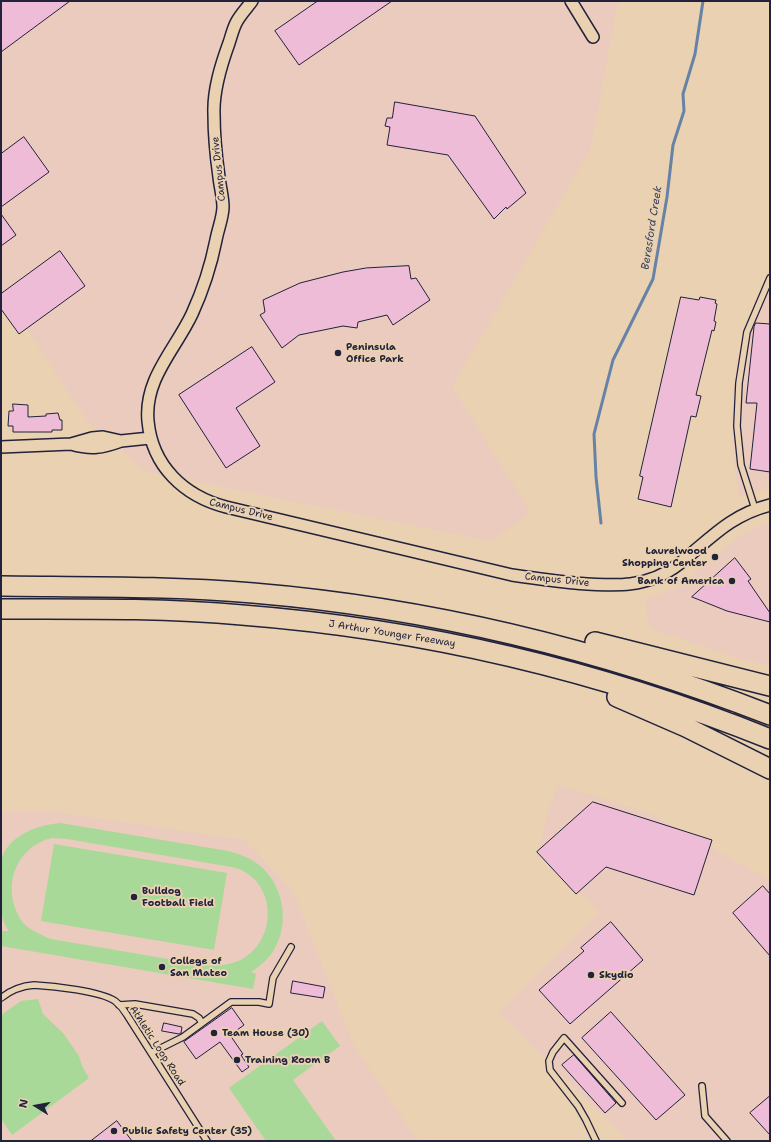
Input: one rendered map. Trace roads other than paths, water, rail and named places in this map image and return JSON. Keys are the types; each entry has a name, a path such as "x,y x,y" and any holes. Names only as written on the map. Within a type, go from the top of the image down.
{"highway":[{"path":"1,586 136,587 252,593 345,603 460,622 562,635 770,686"},
{"name":"J Arthur Younger Freeway","path":"1,609 173,611 286,619 360,628 419,638 530,661 640,692 706,714 770,739"},
{"path":"460,622 536,639 618,662 700,688 770,715"},
{"path":"530,661 666,717 770,769"}],"street":[{"name":"Campus Drive","path":"252,1 235,24 221,66 214,98 213,113 216,151 223,207 211,263 192,314 161,365 154,382 148,409 150,438 161,462 174,478 190,492 214,504 493,570 548,580 616,586 651,580 671,570 731,521 755,509 770,505"},
{"path":"571,1 593,37"},
{"path":"1,447 71,444 96,448 108,446 121,441 150,438"}],"lane":[{"path":"755,509 741,465 737,426 739,383 747,332 770,278"},
{"path":"151,1052 183,1037 230,1002 259,1002 269,1004 273,978 291,947"},
{"name":"Athletic Loop Road","path":"1,998 15,989 25,986 42,985 96,994 106,997 119,1005 128,1015 207,1141"},
{"path":"119,1005 135,1004 193,1014 199,1018 202,1023"},
{"path":"596,1141 578,1106 550,1070 549,1061 553,1052 564,1038 622,1103"},
{"path":"702,1086 705,1116 727,1141"}],"waterway":[{"name":"Beresford Creek","path":"601,523 596,477 594,434 613,360 653,279 667,197 673,145 684,111 683,94 695,54 703,1"}],"place":[{"name":"Peninsula Office Park","path":"338,353"},
{"name":"Laurelwood Shopping Center","path":"715,557"},
{"name":"Bank of America","path":"732,581"},
{"name":"Bulldog Football Field","path":"134,897"},
{"name":"College of San Mateo","path":"162,967"},
{"name":"Skydio","path":"591,975"},
{"name":"Team House (30)","path":"214,1033"},
{"name":"Training Room B","path":"237,1060"},
{"name":"Public Safety Center (35)","path":"114,1131"}]}
